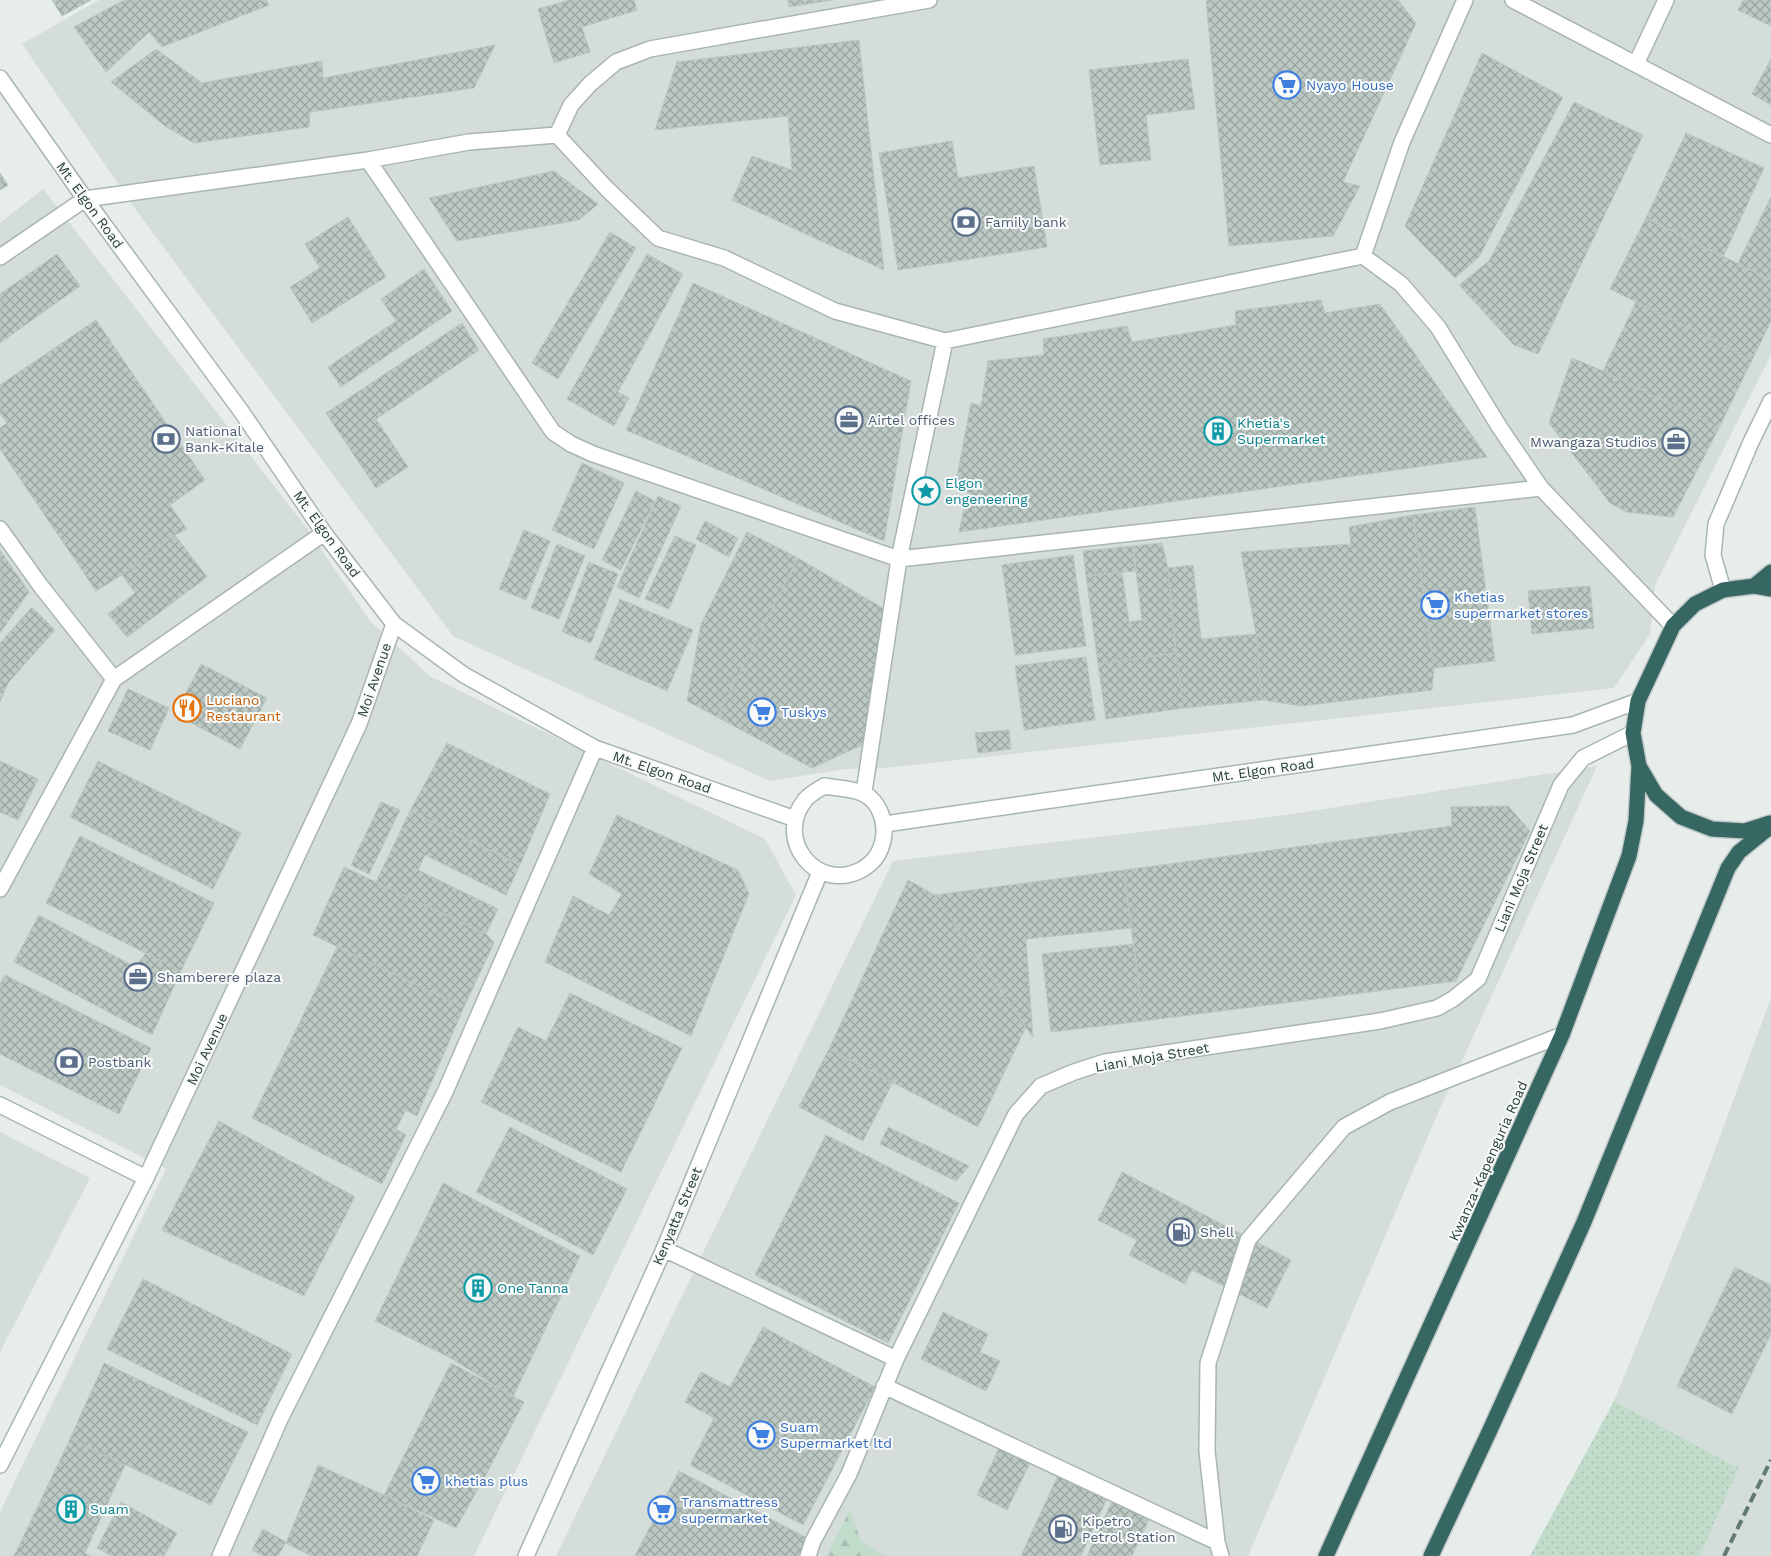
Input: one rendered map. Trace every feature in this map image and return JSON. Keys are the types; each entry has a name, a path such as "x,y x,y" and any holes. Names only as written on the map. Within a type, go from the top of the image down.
{"highway":[{"path":"1754,586 1771,572"},
{"path":"1771,589 1754,586 1723,590 1695,604 1672,626 1638,701 1633,733 1639,766 1656,795 1681,817 1712,830 1745,831 1771,824"},
{"name":"Kwanza-Kapenguria Road","path":"1326,1556 1562,1036 1629,856 1636,821 1639,766"},
{"path":"1431,1556 1584,1222 1728,868 1739,852 1771,824"}],"street":[{"path":"557,135 571,105 590,84 616,62 650,49 929,0"},
{"path":"1363,256 1402,142 1465,0"},
{"path":"1513,0 1771,135"},
{"path":"1636,64 1666,0"},
{"name":"Mt. Elgon Road","path":"0,78 85,199 241,411 324,533 394,624 464,674 595,748 795,819"},
{"path":"0,257 85,199 368,160 468,142 557,135"},
{"path":"557,135 607,189 658,238 724,258 835,311 945,341 1363,256 1401,284 1438,328 1540,488 1672,626"},
{"path":"368,160 553,432 571,444 593,454 899,559 1540,488"},
{"path":"864,792 899,559 945,341"},
{"path":"1723,590 1714,555 1716,524 1751,442 1771,401"},
{"path":"0,529 40,585 114,679"},
{"path":"0,889 114,679 324,533"},
{"name":"Moi Avenue","path":"0,1465 146,1178 359,724 394,624"},
{"name":"Mt. Elgon Road","path":"885,824 1573,725 1638,701"},
{"name":"Liani Moja Street","path":"808,1556 813,1541 849,1474 896,1359 1016,1114 1041,1086 1074,1072 1105,1062 1380,1021 1437,1008 1453,999 1478,979 1561,785 1583,758 1633,733"},
{"path":"220,1556 281,1417 445,1092 595,748"},
{"path":"824,786 864,792 878,806 885,824 881,848 876,858 867,867 856,872 844,875 820,872 802,855 796,844 794,832 795,819 806,799 824,786"},
{"name":"Kenyatta Street","path":"526,1556 664,1249 820,872"},
{"path":"1219,1549 1207,1452 1208,1363 1248,1240 1344,1127 1390,1102 1562,1036"},
{"path":"0,1105 146,1178"},
{"path":"664,1249 896,1359"},
{"path":"884,1386 1219,1549"}],"shaded area":[{"path":"99,0 1771,0 1771,355 1655,585 1650,634 1614,688 885,768 845,769 770,781 453,636 141,217 22,44"},
{"path":"43,189 309,531 370,621 431,677 765,839 796,895 474,1556 0,1556 0,1512 166,1169 0,1085 0,223"},
{"path":"1597,766 1438,1113 1248,1556 556,1556 893,861 1286,815"},
{"path":"1771,998 1771,1556 1700,1556 1739,1468 1614,1401 1702,1185"},
{"path":"0,1132 90,1178 0,1352"}],"green space":[{"path":"1614,1401 1739,1468 1700,1556 1530,1556"},
{"path":"850,1510 861,1541 885,1556 826,1556"}],"building":[{"path":"52,0 91,0 62,16"},
{"path":"124,0 266,0 269,5 162,47 149,32 106,72 74,27"},
{"path":"570,0 634,0 637,10 582,27 590,52 554,63 538,9"},
{"path":"788,0 832,0 789,7"},
{"path":"1206,0 1398,0 1416,23 1343,182 1360,186 1333,236 1229,246"},
{"path":"1743,0 1771,0 1771,26 1738,10"},
{"path":"859,40 884,270 732,200 752,156 792,170 788,116 655,130 677,62"},
{"path":"495,45 474,88 310,112 309,127 194,143 165,126 111,82 156,49 202,83 322,61 323,78"},
{"path":"1482,53 1563,97 1479,257 1455,278 1405,226"},
{"path":"1188,59 1195,109 1146,115 1151,160 1100,165 1089,70"},
{"path":"1771,59 1771,105 1752,94"},
{"path":"1574,102 1643,135 1538,354 1514,345 1459,285 1489,261"},
{"path":"1686,133 1764,168 1723,257 1646,218"},
{"path":"952,141 958,178 1034,166 1047,247 898,270 879,153"},
{"path":"554,171 598,204 579,220 457,241 429,198"},
{"path":"0,173 8,185 0,190"},
{"path":"1771,197 1771,280 1738,263"},
{"path":"348,217 386,277 312,323 290,287 320,268 305,244"},
{"path":"1646,218 1771,280 1771,321 1752,360 1610,289"},
{"path":"610,232 636,248 558,379 532,363"},
{"path":"57,254 80,286 0,343 0,294"},
{"path":"647,254 683,274 618,392 629,398 614,426 567,399"},
{"path":"424,269 452,311 341,387 328,367 396,321 381,299"},
{"path":"693,283 911,381 884,541 626,430"},
{"name":"Khetia's Supermarket","path":"1321,300 1325,313 1380,304 1487,457 959,532 968,490 955,487 971,403 981,406 988,361 1044,355 1043,339 1127,326 1132,342 1236,325 1235,311"},
{"path":"1636,302 1752,360 1719,428 1603,371"},
{"path":"96,320 205,480 170,505 187,529 175,535 122,575 96,591 0,449 0,428 7,423 0,413 0,385"},
{"path":"462,323 479,350 376,419 408,467 376,488 326,413"},
{"path":"1572,358 1603,371 1719,428 1673,517 1626,512 1610,503 1549,423"},
{"path":"582,463 624,483 594,549 552,530"},
{"path":"636,491 655,501 621,570 602,560"},
{"path":"658,496 681,506 639,598 617,587"},
{"path":"1475,507 1495,661 1434,668 1413,515"},
{"path":"1413,515 1434,668 1432,690 1302,706 1262,700 1256,634 1241,552 1351,544 1349,527"},
{"path":"705,521 738,538 729,557 696,539"},
{"path":"524,530 550,541 526,600 499,589"},
{"path":"747,532 798,558 717,717 687,701 701,624"},
{"path":"175,535 207,577 127,637 108,614 135,593 122,575"},
{"path":"675,536 696,545 669,609 645,599"},
{"path":"1162,543 1168,568 1176,653 1098,664 1086,576 1122,572 1129,622 1142,620 1133,546"},
{"path":"557,544 585,556 559,619 531,608"},
{"path":"1133,546 1135,571 1086,576 1083,551"},
{"path":"0,550 29,592 0,633"},
{"path":"1073,555 1086,646 1015,655 1002,565"},
{"path":"798,558 891,613 862,745 812,768 717,717"},
{"path":"589,562 618,574 591,643 562,632"},
{"path":"1193,565 1201,639 1256,634 1262,700 1184,708 1176,653 1168,568"},
{"path":"1590,586 1594,628 1532,634 1528,591"},
{"path":"620,599 693,630 667,691 594,659"},
{"path":"32,607 55,630 8,683 0,702 0,643"},
{"path":"1176,653 1184,708 1106,719 1098,664"},
{"path":"1086,657 1095,720 1024,730 1015,666"},
{"path":"201,664 267,698 240,749 175,714"},
{"path":"128,689 169,708 150,750 108,731"},
{"path":"1009,730 1011,749 978,753 975,733"},
{"path":"447,743 550,794 520,865 410,811"},
{"path":"0,761 38,779 18,820 0,812"},
{"path":"98,761 241,833 213,889 70,817"},
{"path":"381,802 400,810 369,874 351,865"},
{"path":"1508,806 1530,831 1456,981 1143,1021 1124,870 1452,826 1451,807"},
{"path":"410,811 520,865 506,895 425,855 418,870 498,909 486,934 376,882"},
{"path":"617,815 738,870 749,894 691,1036 545,962 573,896 609,915 622,894 589,874"},
{"path":"80,836 214,903 181,971 46,903"},
{"path":"344,867 486,934 494,943 464,1007 313,935"},
{"path":"1124,870 1131,928 1026,939 1033,1038 935,895"},
{"path":"908,880 935,895 1026,1027 978,1127 829,1049"},
{"path":"39,915 135,967 146,953 181,971 152,1035 14,962"},
{"path":"1134,944 1143,1021 1051,1032 1042,954"},
{"path":"337,947 464,1007 417,1116 406,1110 396,1129 406,1135 382,1184 252,1118"},
{"path":"5,975 151,1048 119,1114 0,1054 0,984"},
{"path":"570,993 682,1048 621,1172 481,1102 518,1027 546,1041"},
{"path":"829,1049 893,1082 863,1141 799,1107"},
{"path":"219,1121 355,1197 304,1296 162,1230"},
{"path":"510,1127 627,1189 593,1255 476,1192"},
{"path":"888,1127 969,1166 956,1181 880,1144"},
{"path":"826,1135 959,1203 888,1343 755,1275"},
{"path":"1122,1172 1291,1260 1267,1308 1192,1270 1185,1284 1129,1255 1137,1240 1098,1220"},
{"name":"One Tanna","path":"443,1183 580,1256 513,1397 447,1356 375,1321"},
{"path":"1735,1267 1771,1285 1771,1334 1732,1414 1677,1386"},
{"path":"143,1279 292,1354 257,1425 107,1349"},
{"path":"943,1312 988,1334 980,1352 1000,1361 986,1391 921,1359"},
{"path":"763,1327 875,1387 803,1525 690,1465 714,1418 685,1402 701,1372 730,1387"},
{"path":"104,1363 248,1432 211,1505 70,1439"},
{"path":"451,1363 524,1402 456,1528 384,1495"},
{"name":"Suam","path":"70,1439 125,1465 85,1553 90,1556 14,1556"},
{"path":"1000,1446 1031,1461 1007,1510 977,1495"},
{"path":"318,1465 434,1520 417,1556 311,1556 286,1543"},
{"path":"679,1471 813,1541 806,1556 635,1556"},
{"path":"1059,1473 1108,1496 1081,1556 1021,1556"},
{"path":"1113,1499 1150,1517 1132,1556 1087,1556"},
{"path":"121,1502 177,1533 164,1556 112,1556 97,1548"},
{"path":"263,1529 286,1542 278,1556 263,1556 252,1550"}],"railway":[{"path":"1724,1556 1771,1460"}],"place":[{"name":"Nyayo House","path":"1287,85"},
{"name":"Family bank","path":"966,222"},
{"name":"Airtel offices","path":"849,420"},
{"name":"Khetia's Supermarket","path":"1218,431"},
{"name":"National Bank-Kitale","path":"166,439"},
{"name":"Mwangaza Studios","path":"1676,442"},
{"name":"Elgon engeneering","path":"926,491"},
{"name":"Khetias supermarket stores","path":"1435,605"},
{"name":"Luciano Restaurant","path":"187,708"},
{"name":"Tuskys","path":"762,712"},
{"name":"Shamberere plaza","path":"138,977"},
{"name":"Postbank","path":"69,1062"},
{"name":"Shell","path":"1181,1232"},
{"name":"One Tanna","path":"478,1288"},
{"name":"Suam Supermarket ltd","path":"761,1435"},
{"name":"khetias plus","path":"426,1481"},
{"name":"Suam","path":"71,1509"},
{"name":"Transmattress supermarket","path":"662,1510"},
{"name":"Kipetro Petrol Station","path":"1063,1529"}]}
